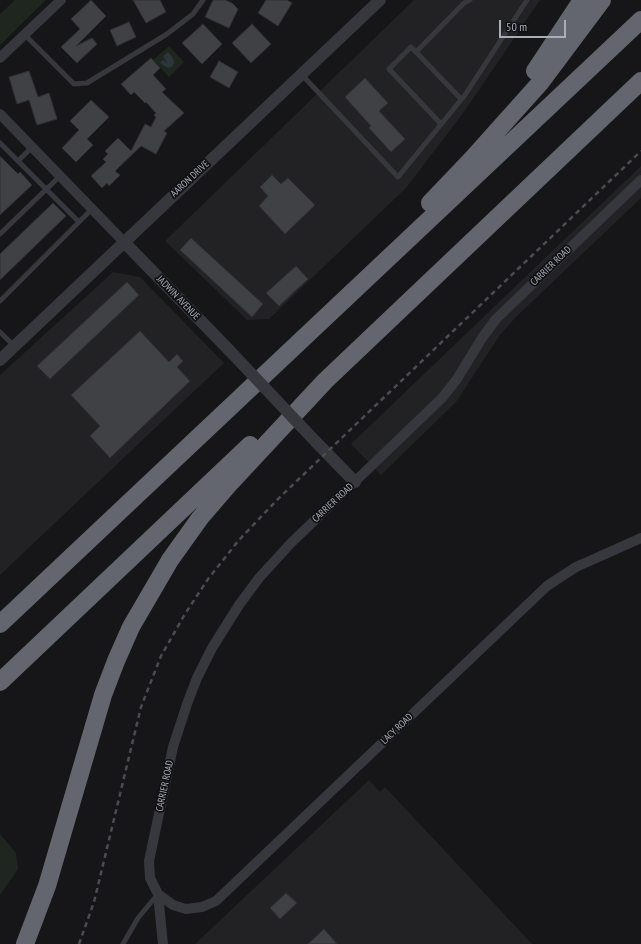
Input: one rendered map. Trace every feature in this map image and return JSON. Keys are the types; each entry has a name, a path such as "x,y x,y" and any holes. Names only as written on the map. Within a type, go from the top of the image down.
{"highway":[{"path":"472,159 543,61 582,0"},
{"path":"270,369 308,326 472,159 540,83 602,0"},
{"path":"0,624 641,20"},
{"path":"0,682 249,446 325,381 641,83"},
{"path":"25,944 47,886 104,695 116,661 131,627 170,560 200,518 269,440 325,381"}],"street":[{"path":"0,58 60,0"},
{"name":"AARON DRIVE","path":"0,360 380,0"},
{"name":"JADWIN AVENUE","path":"0,114 355,482"},
{"name":"CARRIER ROAD","path":"158,894 152,884 149,872 150,854 178,729 205,663 229,620 258,578 290,543 446,394 496,319 641,180"},
{"name":"LACY ROAD","path":"158,894 173,905 186,909 202,907 216,901 547,586 576,566 641,538"},
{"path":"158,894 163,944"}],"lane":[{"path":"25,35 74,84 87,83 167,34 193,14 203,0"},
{"path":"416,52 464,3 470,0"},
{"path":"301,74 398,177 461,100 527,0"},
{"path":"441,124 389,69 411,47 461,100"},
{"path":"0,143 79,222"},
{"path":"18,161 32,147"},
{"path":"0,234 60,176"},
{"path":"0,301 92,209"},
{"path":"0,332 14,346"},
{"path":"123,944 138,918 158,894"}],"shaded area":[{"path":"15,0 46,0 0,45 0,14"},
{"path":"414,0 540,0 464,112 406,188 269,319 247,320 165,241"},
{"path":"169,46 184,62 169,77 153,60"},
{"path":"168,52 173,58 174,63 172,67 168,68 160,63 163,60 167,63 163,56"},
{"path":"641,166 641,198 516,317 500,335 456,402 381,475 351,444"},
{"path":"113,272 140,277 224,363 0,575 0,375"},
{"path":"369,780 380,792 385,787 532,944 195,944"},
{"path":"0,834 16,853 18,869 0,895"}],"building":[{"path":"91,0 106,16 76,46 92,38 97,44 77,63 61,47 80,29 71,19"},
{"path":"133,0 160,0 166,12 146,23"},
{"path":"213,0 225,0 232,3 238,9 229,28 205,17"},
{"path":"266,0 287,0 292,3 278,26 258,13"},
{"path":"129,22 136,37 117,46 110,30"},
{"path":"203,24 222,44 202,64 182,43"},
{"path":"252,24 271,44 251,63 232,43"},
{"path":"151,58 160,68 153,75 166,89 162,92 184,113 164,131 167,133 156,154 141,146 115,171 120,175 109,186 107,183 102,188 91,176 106,162 103,159 108,154 105,151 118,138 131,151 145,124 151,127 156,117 154,115 156,113 146,102 145,103 134,92 131,95 121,84"},
{"path":"219,61 238,72 229,88 210,77"},
{"path":"29,71 38,97 49,93 57,119 37,125 29,100 17,104 9,77"},
{"path":"365,78 388,103 379,111 405,139 391,152 369,128 371,126 345,97"},
{"path":"91,100 109,117 87,139 93,145 76,162 62,148 79,130 70,121"},
{"path":"0,156 18,174 20,172 32,185 0,215"},
{"path":"272,175 281,184 288,178 315,205 285,234 259,206 268,196 260,187"},
{"path":"53,203 66,216 0,280 0,254"},
{"path":"191,238 263,304 252,317 180,250"},
{"path":"296,266 308,279 279,306 266,293"},
{"path":"127,282 139,295 50,379 37,366"},
{"path":"140,331 169,362 177,354 183,361 177,367 190,381 110,458 90,436 100,426 71,395"},
{"path":"286,893 297,903 280,919 270,908"},
{"path":"324,929 337,944 308,944"}],"railway":[{"path":"79,944 94,902 141,707 161,656 185,614 208,579 239,540 277,500 641,151"}]}
